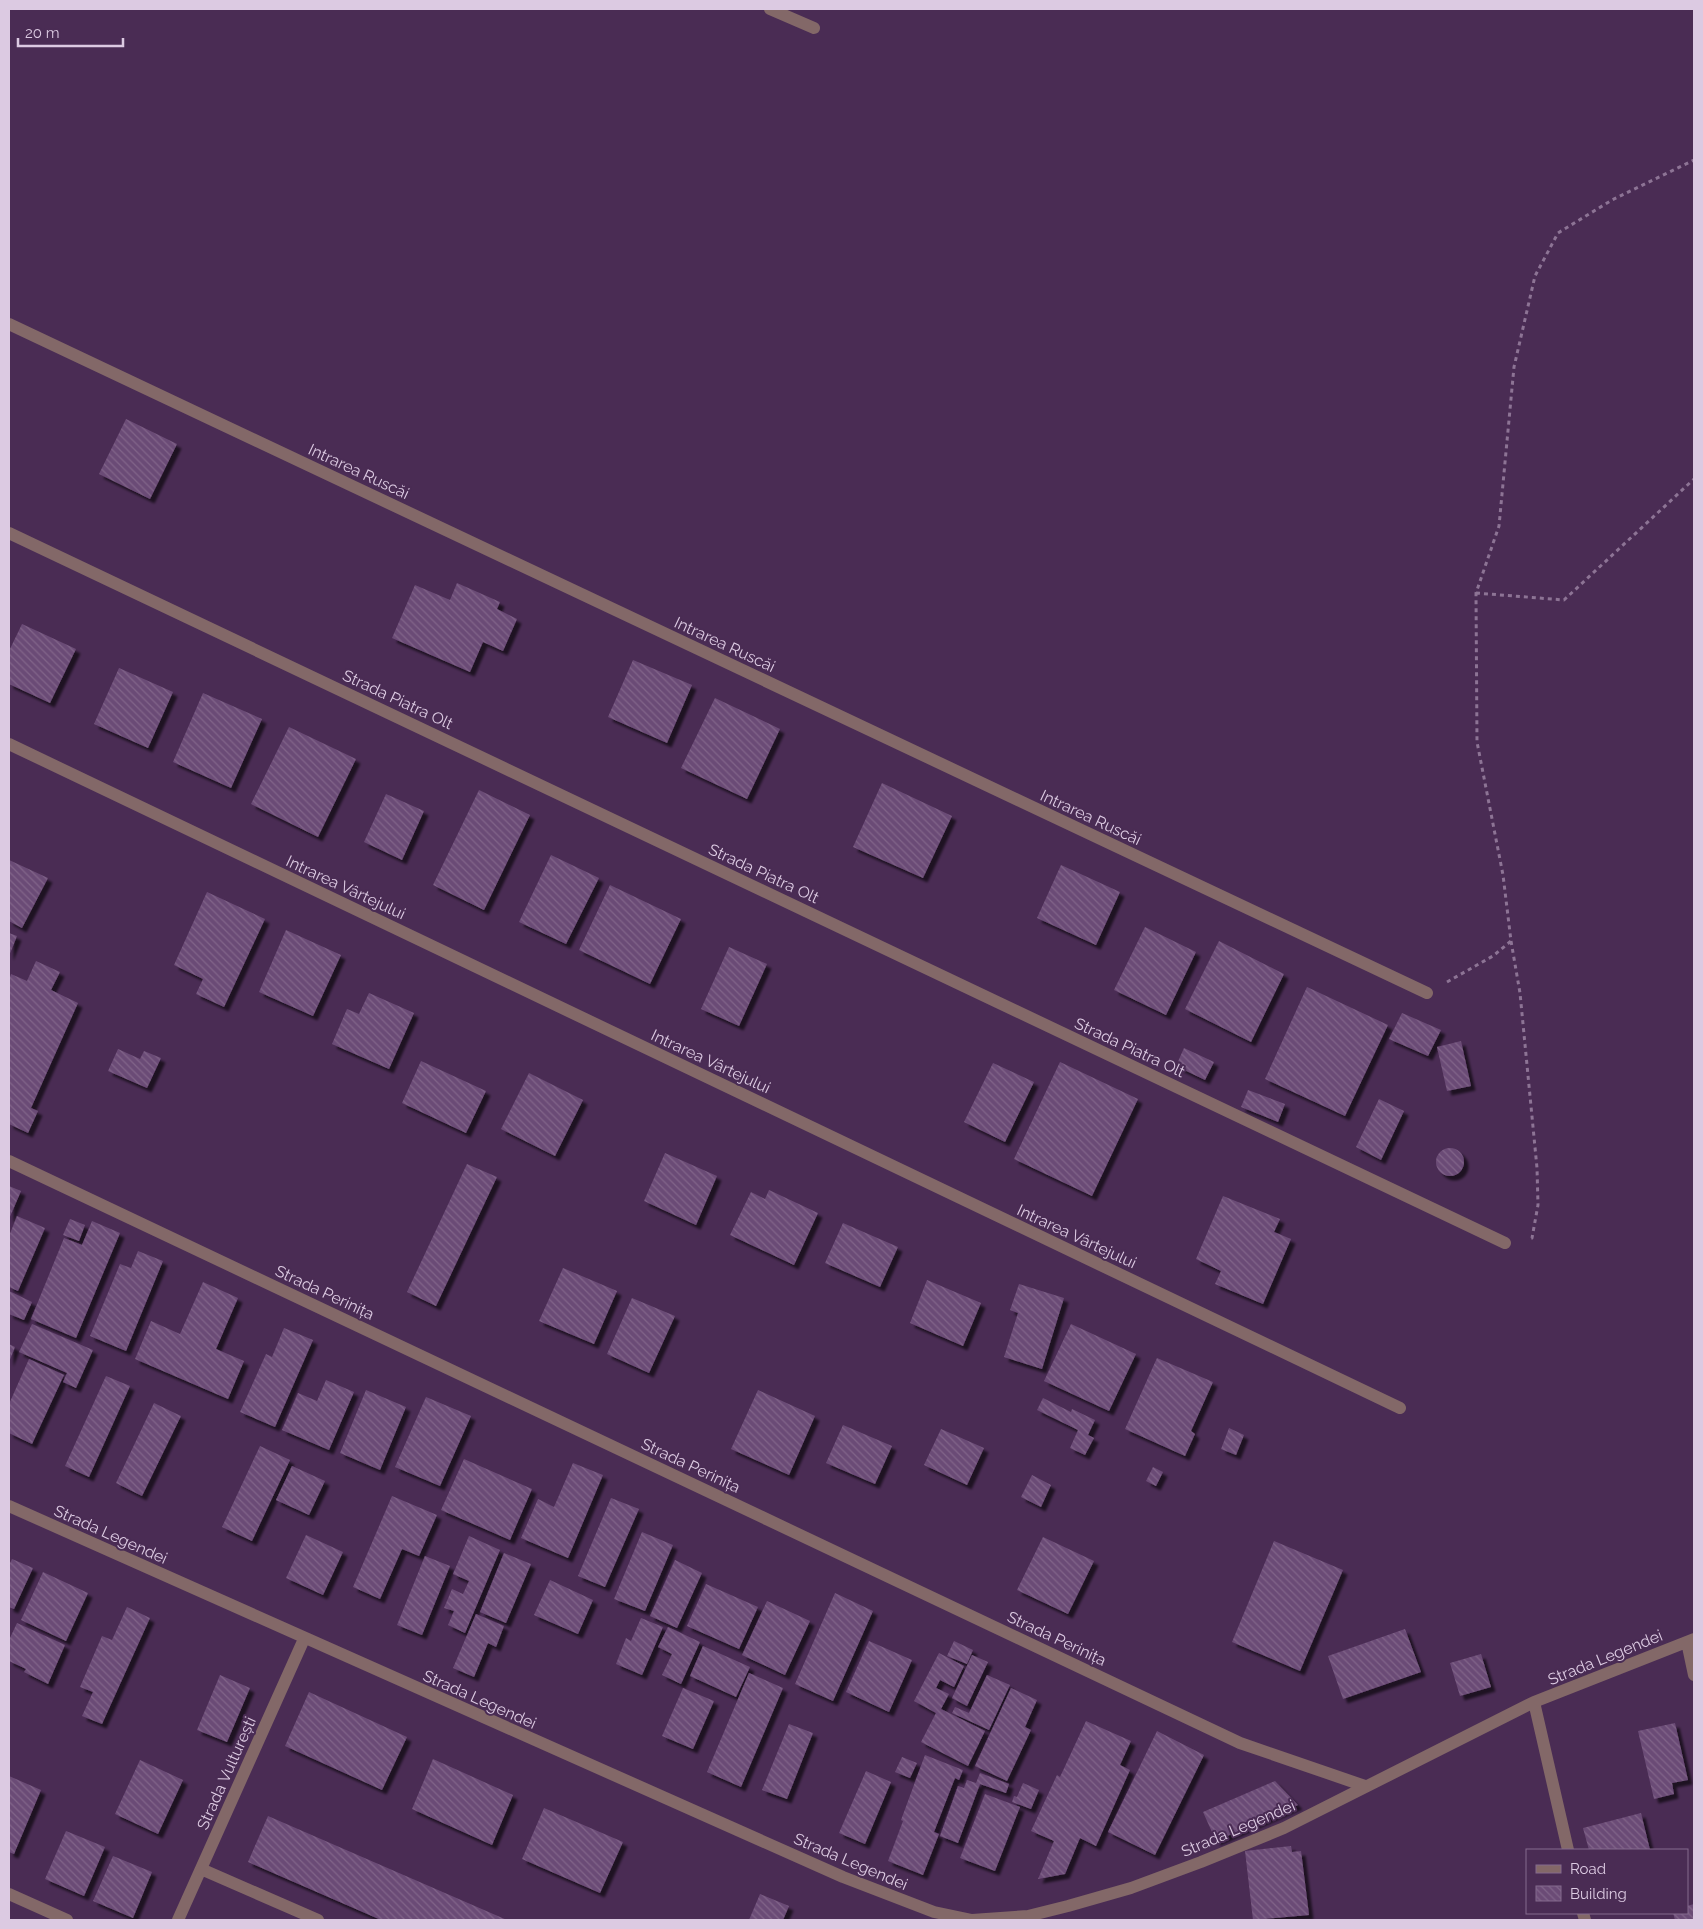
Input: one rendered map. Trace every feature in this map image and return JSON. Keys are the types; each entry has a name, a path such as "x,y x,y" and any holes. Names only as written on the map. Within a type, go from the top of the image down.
{"street":[{"path":"770,9 814,28"},
{"name":"Intrarea Ruscăi","path":"9,324 1427,993"},
{"name":"Strada Piatra Olt","path":"9,533 1505,1243"},
{"name":"Intrarea Vârtejului","path":"9,744 1400,1408"},
{"name":"Strada Perinița","path":"9,1161 1240,1743 1364,1786"},
{"name":"Strada Legendei","path":"9,1506 842,1877 934,1912 972,1920 1028,1916 1131,1888 1201,1862 1284,1828 1364,1786 1534,1702 1690,1640"},
{"name":"Strada Vulturești","path":"178,1920 304,1639"},
{"path":"1690,1640 1694,1675"},
{"path":"1534,1702 1568,1849"},
{"path":"201,1869 318,1920"},
{"path":"9,1894 67,1920"}],"path":[{"path":"1505,1243 1520,1244 1532,1238 1538,1205 1537,1168 1520,993 1503,874 1477,742 1476,593 1499,526 1514,367 1535,276 1558,233 1612,200 1694,160"},
{"path":"1476,593 1564,600 1694,479"},
{"path":"1427,993 1493,956 1511,940"}],"building":[{"path":"126,419 177,444 150,499 99,474"},
{"path":"457,583 500,602 497,609 517,619 503,651 483,642 470,672 392,638 415,585 450,600"},
{"path":"22,624 76,649 50,703 9,684 9,651"},
{"path":"633,660 692,685 667,743 608,717"},
{"path":"119,668 173,692 148,748 94,724"},
{"path":"203,693 262,719 231,788 173,762"},
{"path":"715,698 780,729 747,799 681,768"},
{"path":"289,727 356,759 318,837 251,804"},
{"path":"882,783 952,816 923,878 853,847"},
{"path":"479,790 530,815 484,910 433,885"},
{"path":"386,794 424,811 402,860 364,842"},
{"path":"551,855 599,878 566,944 519,922"},
{"path":"9,860 48,878 22,928 9,921"},
{"path":"1061,865 1120,892 1096,945 1037,918"},
{"path":"610,885 681,919 650,984 579,950"},
{"path":"207,892 265,919 224,1007 196,994 203,979 174,965"},
{"path":"1145,927 1196,952 1166,1015 1114,990"},
{"path":"286,930 341,955 313,1016 259,992"},
{"path":"9,933 17,936 9,956"},
{"path":"1219,941 1284,974 1251,1042 1185,1009"},
{"path":"729,947 767,964 739,1026 701,1009"},
{"path":"36,961 60,972 51,990 78,1003 31,1108 38,1111 28,1133 9,1124 9,980 11,974 27,981"},
{"path":"1307,987 1388,1025 1345,1116 1265,1079"},
{"path":"369,993 414,1013 389,1069 332,1044 347,1009 359,1014"},
{"path":"1402,1013 1441,1030 1428,1056 1389,1039"},
{"path":"1461,1041 1471,1086 1447,1091 1437,1047"},
{"path":"1184,1048 1214,1062 1205,1080 1176,1066"},
{"path":"118,1049 140,1059 144,1051 161,1058 147,1088 108,1071"},
{"path":"421,1061 486,1091 466,1133 402,1103"},
{"path":"1060,1062 1138,1099 1092,1196 1014,1159"},
{"path":"993,1063 1034,1082 1005,1142 964,1122"},
{"path":"529,1073 583,1100 555,1156 501,1129"},
{"path":"1248,1090 1285,1104 1278,1122 1241,1107"},
{"path":"1379,1099 1404,1111 1381,1160 1356,1147"},
{"path":"1450,1148 1460,1152 1464,1162 1460,1172 1450,1176 1440,1172 1436,1162 1440,1152"},
{"path":"665,1153 717,1176 696,1225 644,1201"},
{"path":"467,1164 497,1177 436,1306 407,1292"},
{"path":"9,1186 21,1191 9,1219"},
{"path":"769,1190 818,1213 794,1265 730,1235 751,1192 765,1199"},
{"path":"1223,1196 1280,1219 1274,1232 1291,1239 1263,1304 1215,1284 1221,1271 1196,1259"},
{"path":"17,1216 45,1228 18,1291 9,1287 9,1236"},
{"path":"70,1219 85,1225 79,1241 63,1235"},
{"path":"92,1221 120,1233 76,1338 31,1319 64,1238 82,1245"},
{"path":"843,1223 898,1247 880,1287 825,1263"},
{"path":"138,1251 163,1261 126,1351 90,1336 120,1264 131,1268"},
{"path":"563,1268 617,1291 594,1344 539,1321"},
{"path":"927,1280 981,1303 963,1346 910,1323"},
{"path":"203,1282 238,1298 216,1349 244,1361 228,1399 135,1359 151,1321 180,1334"},
{"path":"1019,1284 1064,1298 1042,1369 1004,1357 1018,1313 1010,1310"},
{"path":"9,1291 32,1302 24,1320 9,1314"},
{"path":"632,1298 675,1316 649,1373 607,1354"},
{"path":"32,1324 93,1350 76,1388 63,1382 67,1373 19,1352"},
{"path":"1071,1324 1136,1354 1109,1411 1044,1381"},
{"path":"284,1328 313,1340 275,1427 240,1412 266,1354 272,1357"},
{"path":"9,1344 15,1347 9,1362"},
{"path":"1157,1358 1213,1382 1191,1431 1195,1434 1185,1456 1125,1429"},
{"path":"29,1359 64,1375 32,1444 9,1433 9,1404"},
{"path":"106,1376 130,1386 89,1477 65,1466"},
{"path":"326,1380 354,1392 329,1450 282,1430 298,1393 317,1401"},
{"path":"366,1390 406,1407 380,1470 340,1453"},
{"path":"758,1390 815,1416 789,1475 731,1449"},
{"path":"426,1397 471,1416 440,1486 395,1467"},
{"path":"1043,1398 1071,1412 1072,1409 1095,1420 1088,1435 1094,1438 1085,1455 1070,1448 1078,1430 1037,1410"},
{"path":"154,1403 181,1416 142,1496 116,1483"},
{"path":"843,1425 892,1446 875,1484 826,1463"},
{"path":"1229,1428 1244,1435 1236,1455 1221,1449"},
{"path":"941,1429 984,1448 967,1485 924,1465"},
{"path":"260,1446 290,1460 252,1541 222,1527"},
{"path":"464,1459 532,1489 510,1540 441,1510"},
{"path":"573,1463 603,1475 568,1558 521,1538 538,1499 554,1507"},
{"path":"292,1466 325,1481 309,1515 276,1500"},
{"path":"1153,1467 1163,1472 1156,1486 1146,1481"},
{"path":"1032,1475 1051,1485 1041,1507 1021,1497"},
{"path":"392,1496 437,1515 419,1556 402,1549 380,1599 353,1587"},
{"path":"611,1498 639,1509 605,1587 578,1576"},
{"path":"642,1532 673,1545 645,1611 614,1599"},
{"path":"306,1535 343,1552 323,1595 286,1578"},
{"path":"469,1536 500,1550 465,1633 448,1625 454,1611 444,1608 452,1589 463,1594 469,1581 453,1574"},
{"path":"1043,1537 1094,1561 1068,1614 1017,1590"},
{"path":"1274,1541 1343,1570 1300,1671 1232,1642"},
{"path":"504,1553 531,1564 506,1623 480,1612"},
{"path":"425,1556 450,1566 422,1635 397,1625"},
{"path":"12,1559 33,1568 14,1609 9,1607 9,1565"},
{"path":"675,1560 702,1573 677,1628 650,1616"},
{"path":"43,1572 88,1593 66,1641 21,1620"},
{"path":"550,1580 593,1600 578,1634 534,1615"},
{"path":"706,1584 758,1607 739,1649 687,1626"},
{"path":"835,1593 873,1611 833,1701 795,1684"},
{"path":"767,1601 810,1621 785,1675 742,1655"},
{"path":"127,1607 150,1618 102,1724 82,1716 93,1692 80,1687 102,1636 112,1640"},
{"path":"476,1614 504,1626 496,1647 488,1643 474,1677 453,1668"},
{"path":"641,1618 663,1627 642,1675 616,1664 626,1638 631,1641"},
{"path":"17,1623 65,1645 48,1684 24,1672 26,1669 9,1661 9,1640"},
{"path":"668,1627 700,1642 681,1684 662,1675 672,1654 658,1647"},
{"path":"1405,1629 1421,1672 1343,1699 1328,1656"},
{"path":"869,1641 912,1660 889,1712 846,1692"},
{"path":"954,1641 973,1650 967,1664 947,1656"},
{"path":"703,1646 750,1667 736,1697 690,1676"},
{"path":"939,1653 964,1666 954,1687 940,1680 936,1688 949,1694 941,1709 985,1731 968,1766 921,1742 936,1713 914,1701"},
{"path":"1481,1654 1491,1687 1460,1696 1450,1663"},
{"path":"972,1655 988,1662 967,1706 952,1698"},
{"path":"749,1673 783,1688 741,1787 707,1772"},
{"path":"220,1675 250,1688 227,1742 197,1730"},
{"path":"987,1675 1010,1685 989,1730 952,1713 955,1707 969,1713"},
{"path":"683,1688 714,1701 693,1749 662,1736"},
{"path":"1011,1688 1037,1700 1025,1727 1031,1730 1007,1781 975,1766"},
{"path":"309,1692 407,1737 382,1790 285,1746"},
{"path":"1086,1721 1131,1741 1120,1765 1130,1770 1096,1846 1080,1838 1065,1874 1038,1879 1054,1841 1031,1831 1057,1775 1060,1777"},
{"path":"1675,1723 1688,1780 1672,1783 1674,1794 1654,1799 1638,1731"},
{"path":"789,1724 813,1733 787,1799 762,1790"},
{"path":"1157,1731 1204,1755 1155,1855 1108,1832"},
{"path":"925,1755 963,1770 959,1780 955,1778 934,1832 939,1834 923,1875 888,1861"},
{"path":"902,1757 917,1763 910,1778 895,1772"},
{"path":"433,1759 513,1795 492,1845 412,1809"},
{"path":"140,1760 183,1780 158,1834 115,1814"},
{"path":"866,1771 891,1782 865,1844 839,1833"},
{"path":"980,1773 1009,1784 1006,1793 980,1784 958,1843 940,1836 958,1786 964,1788 967,1780 976,1783"},
{"path":"9,1776 41,1790 14,1854 9,1852"},
{"path":"1275,1781 1298,1805 1216,1841 1203,1812"},
{"path":"1023,1783 1039,1790 1031,1809 1012,1802 1014,1796 1017,1797"},
{"path":"985,1794 1020,1807 995,1871 960,1858"},
{"path":"544,1808 623,1842 600,1893 522,1859"},
{"path":"1641,1813 1650,1849 1589,1849 1583,1828"},
{"path":"268,1816 507,1920 381,1920 248,1862"},
{"path":"66,1831 105,1847 84,1896 45,1879"},
{"path":"1291,1846 1292,1852 1301,1851 1309,1915 1253,1920 1245,1851"},
{"path":"113,1856 152,1872 133,1918 93,1901"},
{"path":"760,1894 789,1906 783,1920 749,1920"},
{"path":"1694,1904 1694,1920 1675,1920 1673,1914 1688,1914 1688,1906"}]}
